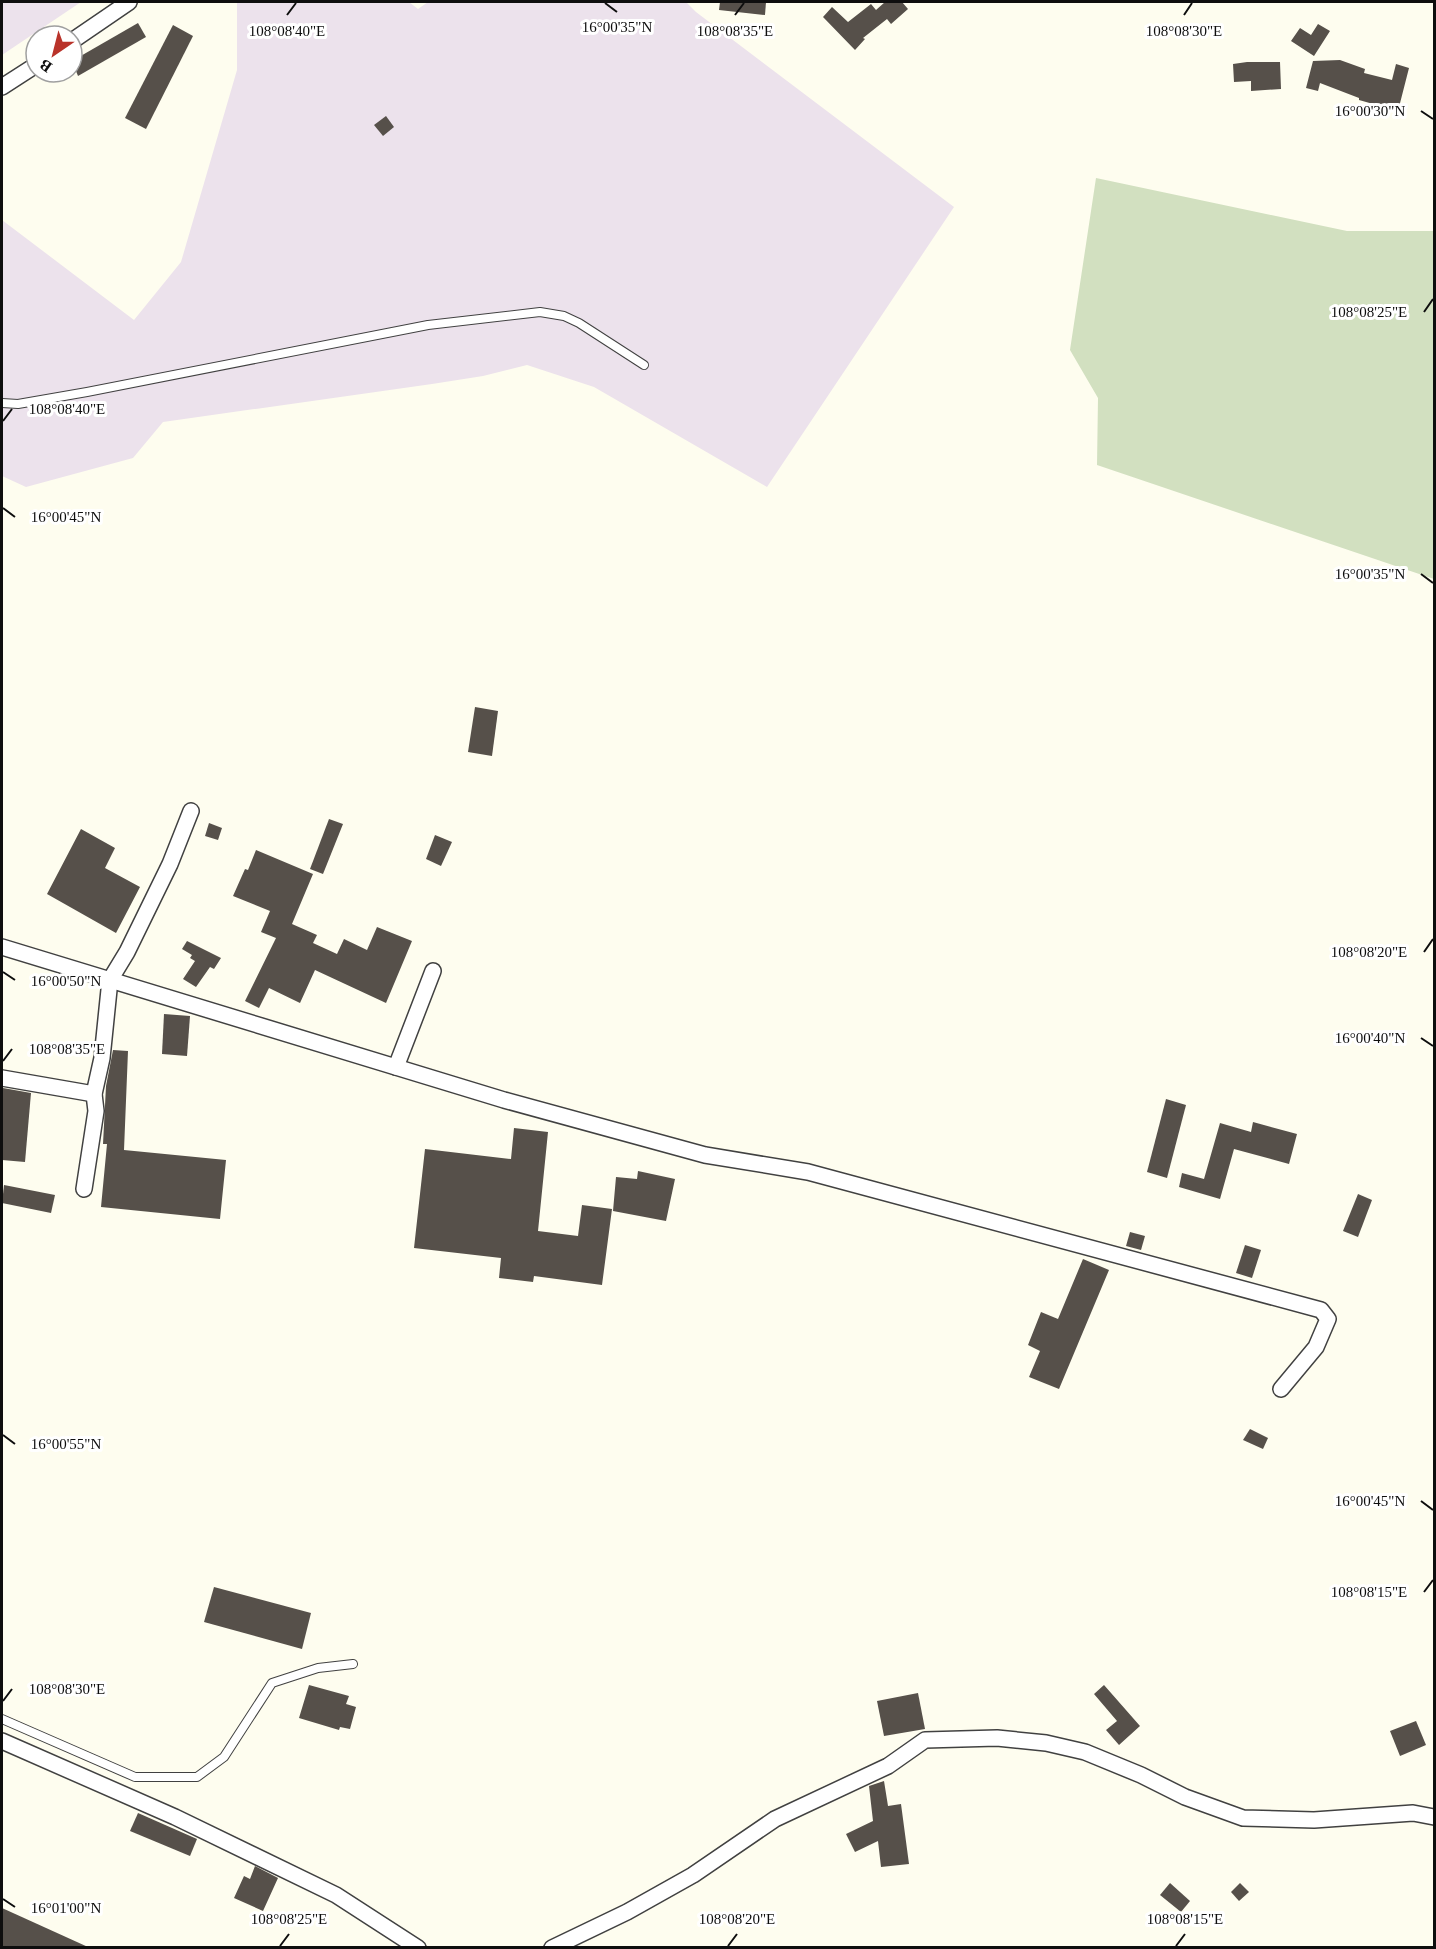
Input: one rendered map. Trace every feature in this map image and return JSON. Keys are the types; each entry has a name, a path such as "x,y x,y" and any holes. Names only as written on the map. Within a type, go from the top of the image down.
{"street":[{"path":"84,33 129,2"},
{"path":"2,87 24,73"},
{"path":"84,1189 96,1111 94,1094 102,1058 110,980 127,952 170,864 191,811"},
{"path":"2,947 504,1100 705,1155 808,1172 1321,1310 1328,1319 1316,1347 1281,1389"},
{"path":"396,1067 433,971"},
{"path":"2,1078 94,1094"},
{"path":"552,1947 627,1912 665,1891 693,1875 775,1819 888,1766 925,1740 997,1738 1046,1743 1085,1752 1141,1775 1185,1797 1243,1818 1314,1820 1413,1813 1434,1817"},
{"path":"2,1741 175,1817 336,1895 418,1947"}],"lane":[{"path":"2,403 18,404 87,392 428,325 540,312 564,316 579,323 644,365"},
{"path":"2,1719 135,1777 197,1777 224,1757 272,1683 318,1668 353,1664"}],"shaded area":[{"path":"2,2 81,2 48,24 24,24 24,40 2,55"},
{"path":"237,2 409,2 418,9 428,2 686,2 696,12 954,207 767,487 594,387 527,365 483,376 432,384 163,422 133,458 26,487 2,476 2,220 134,320 181,262 237,70"}],"green space":[{"path":"1096,178 1347,231 1434,231 1434,579 1097,465 1098,398 1070,350"}],"building":[{"path":"720,2 766,2 765,15 719,10"},
{"path":"885,2 902,2 908,9 891,24 887,19 863,38 865,39 855,50 823,17 832,7 848,22 871,4 876,10"},
{"path":"138,23 146,37 84,73 84,54"},
{"path":"1318,24 1330,31 1314,56 1291,41 1300,28 1311,35"},
{"path":"173,25 193,36 146,129 125,118"},
{"path":"1340,60 1365,69 1364,73 1392,80 1396,64 1409,68 1398,111 1359,100 1359,98 1320,83 1318,91 1306,88 1313,61"},
{"path":"1280,62 1281,89 1251,91 1251,81 1234,82 1233,64"},
{"path":"386,116 394,127 383,136 374,125"},
{"path":"475,707 498,711 492,756 468,752"},
{"path":"329,819 343,824 323,874 310,869"},
{"path":"209,823 222,828 218,840 205,836"},
{"path":"81,829 115,848 105,868 140,887 116,933 47,894"},
{"path":"435,835 452,842 441,866 426,859"},
{"path":"256,850 313,874 292,924 317,935 313,943 337,954 344,939 367,950 377,927 412,941 386,1003 315,970 300,1003 269,988 259,1008 245,1001 276,938 261,932 270,911 233,896"},
{"path":"187,941 221,958 214,969 210,967 196,987 183,979 195,961 190,958 192,955 182,949"},
{"path":"164,1014 190,1016 187,1056 162,1054"},
{"path":"113,1050 128,1051 124,1150 226,1160 220,1219 101,1207 107,1144 103,1144 106,1086"},
{"path":"3,1088 31,1093 25,1162 2,1160"},
{"path":"1166,1099 1186,1105 1167,1178 1147,1172"},
{"path":"1253,1122 1297,1134 1289,1164 1234,1149 1220,1199 1179,1187 1182,1173 1204,1179 1220,1123 1251,1132"},
{"path":"514,1128 548,1132 538,1231 578,1236 582,1205 612,1209 602,1285 534,1276 533,1282 499,1278 501,1258 414,1248 425,1149 511,1159"},
{"path":"638,1171 675,1179 666,1221 613,1211 616,1177 637,1179"},
{"path":"4,1185 55,1195 51,1213 2,1203"},
{"path":"1358,1194 1372,1200 1358,1237 1343,1231"},
{"path":"1130,1232 1145,1236 1141,1250 1126,1246"},
{"path":"1245,1245 1261,1250 1252,1278 1236,1273"},
{"path":"1083,1259 1109,1270 1059,1389 1029,1377 1040,1351 1028,1345 1041,1312 1058,1319"},
{"path":"1250,1429 1268,1438 1263,1449 1243,1440"},
{"path":"214,1587 311,1613 302,1649 204,1622"},
{"path":"309,1685 349,1696 346,1704 356,1707 350,1729 340,1727 339,1730 299,1718"},
{"path":"1104,1685 1140,1726 1119,1745 1106,1730 1117,1721 1094,1694"},
{"path":"918,1693 925,1729 884,1736 877,1701"},
{"path":"1416,1721 1426,1745 1400,1756 1390,1731"},
{"path":"884,1781 888,1806 901,1804 909,1864 881,1867 878,1841 855,1852 846,1834 873,1821 869,1786"},
{"path":"138,1813 197,1839 190,1856 130,1831"},
{"path":"255,1866 278,1878 263,1911 234,1898 244,1876 250,1879"},
{"path":"1170,1883 1190,1901 1181,1912 1160,1895"},
{"path":"1240,1883 1249,1892 1239,1901 1231,1892"},
{"path":"2,1908 88,1947 2,1947"}]}
